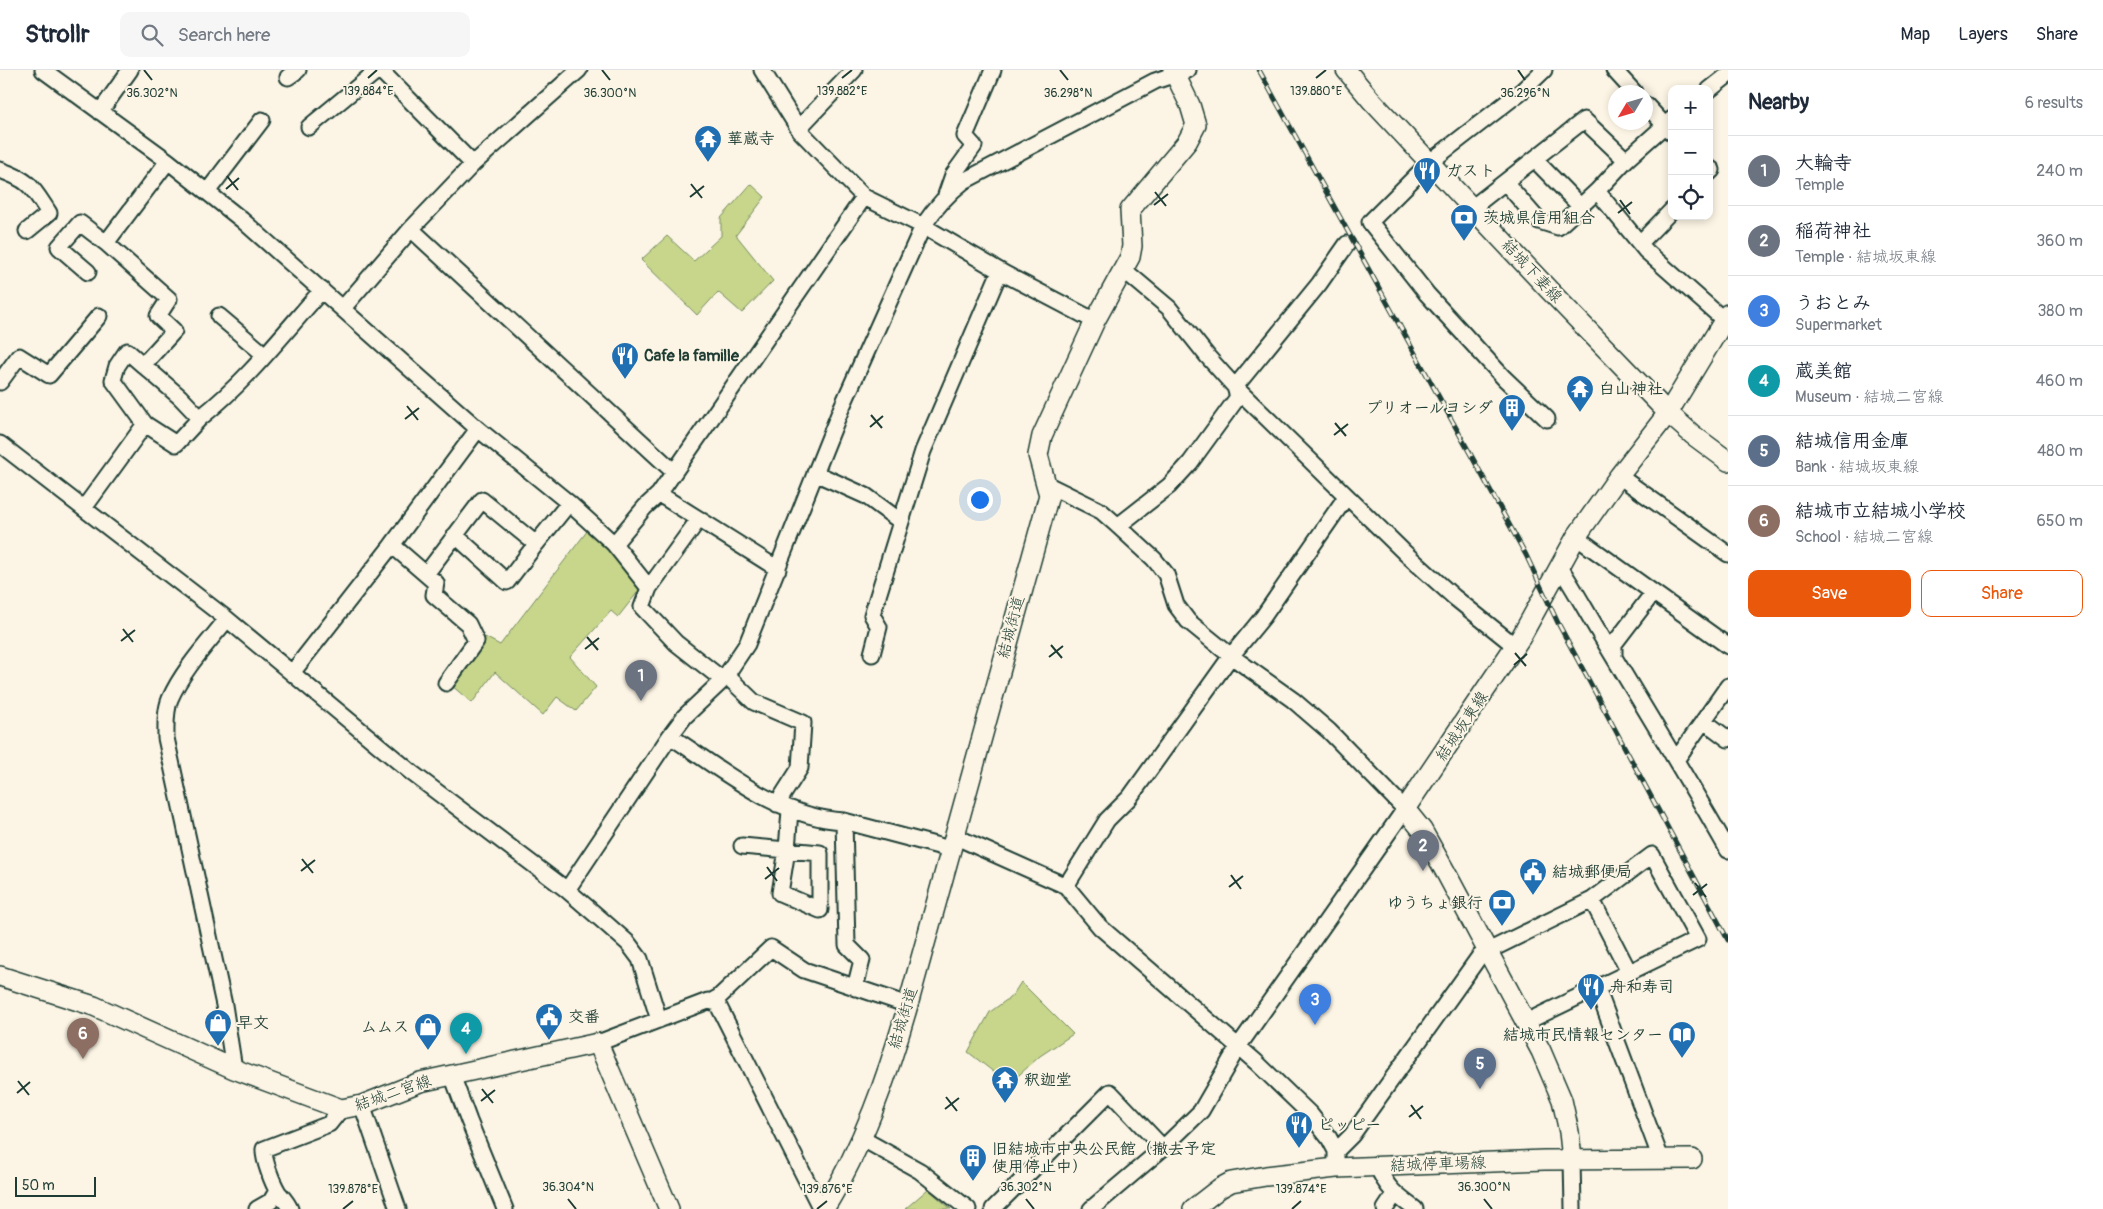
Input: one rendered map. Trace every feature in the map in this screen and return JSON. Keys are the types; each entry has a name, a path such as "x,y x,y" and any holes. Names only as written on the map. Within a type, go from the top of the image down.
{"main road":[{"name":"結城下妻線","path":"1346,70 1549,290 1668,413 1693,435 1728,461"},
{"name":"結城街道","path":"822,1209 839,1185 861,1138 886,1074 908,1005 1049,495 1048,485 1042,472 1038,455 1042,436 1095,321 1130,257 1132,246 1130,210 1187,142 1196,125 1179,72"},
{"name":"結城坂東線","path":"1405,809 1515,646 1576,537 1619,476 1668,413 1726,317"},
{"path":"1405,809 1426,838 1540,1051 1562,1100 1569,1132 1572,1159"},
{"name":"結城二宮線","path":"0,976 94,1006 234,1069 341,1109 362,1105 420,1082 598,1043"},
{"path":"598,1043 669,1209"},
{"name":"結城停車場線","path":"1193,1209 1220,1188 1232,1182 1336,1160 1378,1167 1572,1159 1692,1159"}],"street":[{"path":"43,70 168,162 242,220 478,429 614,544 649,588"},
{"path":"100,112 130,70"},
{"path":"309,128 379,70 473,164"},
{"path":"343,308 412,229 473,164 579,70"},
{"path":"762,70 798,128 864,197 923,226 1000,271 1095,321"},
{"path":"798,128 854,70"},
{"path":"946,195 953,174 974,146 965,136 993,70"},
{"path":"1544,70 1523,90 1430,162 1370,222 1427,294 1504,378 1547,419"},
{"path":"1614,70 1628,85"},
{"path":"567,890 670,736 685,716 724,678 747,644 840,409 923,226 946,195 964,181 1030,145 1155,81 1179,72"},
{"path":"1713,87 1728,75"},
{"path":"1653,111 1668,125"},
{"path":"207,192 262,120"},
{"path":"1473,207 1584,120 1626,160"},
{"path":"1505,182 1539,221 1558,227 1597,191 1626,160 1668,127"},
{"path":"1534,159 1580,206"},
{"path":"106,244 168,162"},
{"path":"0,170 22,178 33,188 49,213 27,231"},
{"path":"1597,191 1640,243 1726,317"},
{"path":"614,544 645,506 659,494 864,197"},
{"path":"1640,243 1668,214"},
{"path":"88,272 59,247 80,223 169,299 158,316 174,331 143,365"},
{"path":"412,229 674,472"},
{"path":"1235,387 1318,284 1347,244"},
{"path":"1124,270 1169,308 1235,387 1346,497 1454,597 1515,646"},
{"path":"872,654 879,627 872,615 923,451 1000,271"},
{"path":"200,418 180,397 127,351 117,366 114,380 145,424 176,444 200,418 224,400 322,290"},
{"path":"0,382 19,356 49,374 100,316"},
{"path":"219,316 265,355"},
{"path":"1118,526 1169,486 1190,463 1238,397 1235,387"},
{"path":"84,508 145,424"},
{"path":"292,673 392,545 478,429"},
{"path":"0,444 227,619 412,773 567,890 634,950 640,959 658,1020"},
{"path":"815,473 866,496 900,521"},
{"path":"1619,476 1728,554"},
{"path":"1048,485 1101,511 1118,526 1154,559 1166,574 1176,606 1188,621 1231,656 1293,700 1329,731 1405,809 1238,1048 1201,1110 1163,1148 1096,1208"},
{"path":"659,494 778,569"},
{"path":"1066,886 1107,820 1130,796 1231,656 1289,581 1346,497"},
{"path":"426,574 482,500 536,544"},
{"path":"455,535 507,582 569,504"},
{"path":"699,519 649,588 642,607 676,643 754,702 803,723 800,768 784,807 787,850 742,846"},
{"path":"1576,537 1728,646"},
{"path":"392,545 436,583 434,595 468,624 476,641 446,683"},
{"path":"1559,566 1578,593 1600,635 1728,850"},
{"path":"1614,656 1614,644 1653,593"},
{"path":"227,619 180,682 169,700 166,714 166,738 224,1005 234,1069"},
{"path":"1676,760 1728,686"},
{"path":"1704,721 1728,739"},
{"path":"670,736 784,807 826,820 844,821 952,842 1066,886 1100,927 1256,1062 1310,1114 1322,1127 1336,1160"},
{"path":"844,821 847,945 862,960 855,988"},
{"path":"1336,1160 1479,957 1592,900 1652,855 1698,939 1526,1022"},
{"path":"1592,900 1629,972"},
{"path":"598,1043 712,1001 719,997 771,948 804,970 908,1005"},
{"path":"1597,988 1661,1159"},
{"path":"712,1001 717,1003 822,1209"},
{"path":"452,1074 469,1122 506,1209"},
{"path":"993,1209 1110,1092 1163,1148"},
{"path":"362,1105 398,1209"},
{"path":"290,1209 288,1202 277,1191 264,1158 264,1149 329,1124 341,1109"},
{"path":"861,1138 920,1171 968,1209"},
{"path":"1572,1159 1573,1209"},
{"path":"1378,1167 1383,1181 1395,1194 1415,1209"},
{"path":"257,1209 271,1201 277,1191"},
{"path":"1385,1209 1395,1194"}],"green space":[{"path":"751,184 765,197 736,235 773,281 742,313 718,292 697,315 641,260 667,236 694,261 721,236 721,218"},
{"path":"591,526 641,588 618,617 611,611 570,657 596,687 576,711 557,697 543,715 495,672 472,703 451,685 485,637 500,645"},
{"path":"1021,982 1073,1034 1040,1056 1009,1084 968,1052 990,1012 1012,996"},
{"path":"928,1189 951,1209 905,1209"}],"railway":[{"path":"1259,70 1526,555 1558,623 1728,940"}],"place":[{"name":"華蔵寺","path":"708,163"},
{"name":"ガスト","path":"1427,195"},
{"name":"茨城県信用組合","path":"1464,242"},
{"name":"Cafe la famille","path":"625,380"},
{"name":"白山神社","path":"1580,413"},
{"name":"プリオールヨシダ","path":"1512,432"},
{"name":"大輪寺","path":"641,701"},
{"name":"稲荷神社","path":"1423,871"},
{"name":"結城郵便局","path":"1533,896"},
{"name":"ゆうちょ銀行","path":"1502,927"},
{"name":"舟和寿司","path":"1591,1011"},
{"name":"うおとみ","path":"1315,1025"},
{"name":"交番","path":"549,1041"},
{"name":"早文","path":"218,1047"},
{"name":"ムムス","path":"428,1051"},
{"name":"蔵美館","path":"466,1054"},
{"name":"結城市立結城小学校","path":"83,1059"},
{"name":"結城市民情報センター","path":"1682,1059"},
{"name":"結城信用金庫","path":"1480,1089"},
{"name":"釈迦堂","path":"1005,1104"},
{"name":"ピッピー","path":"1299,1149"},
{"name":"旧結城市中央公民館（撤去予定 使用停止中）","path":"973,1182"}]}
